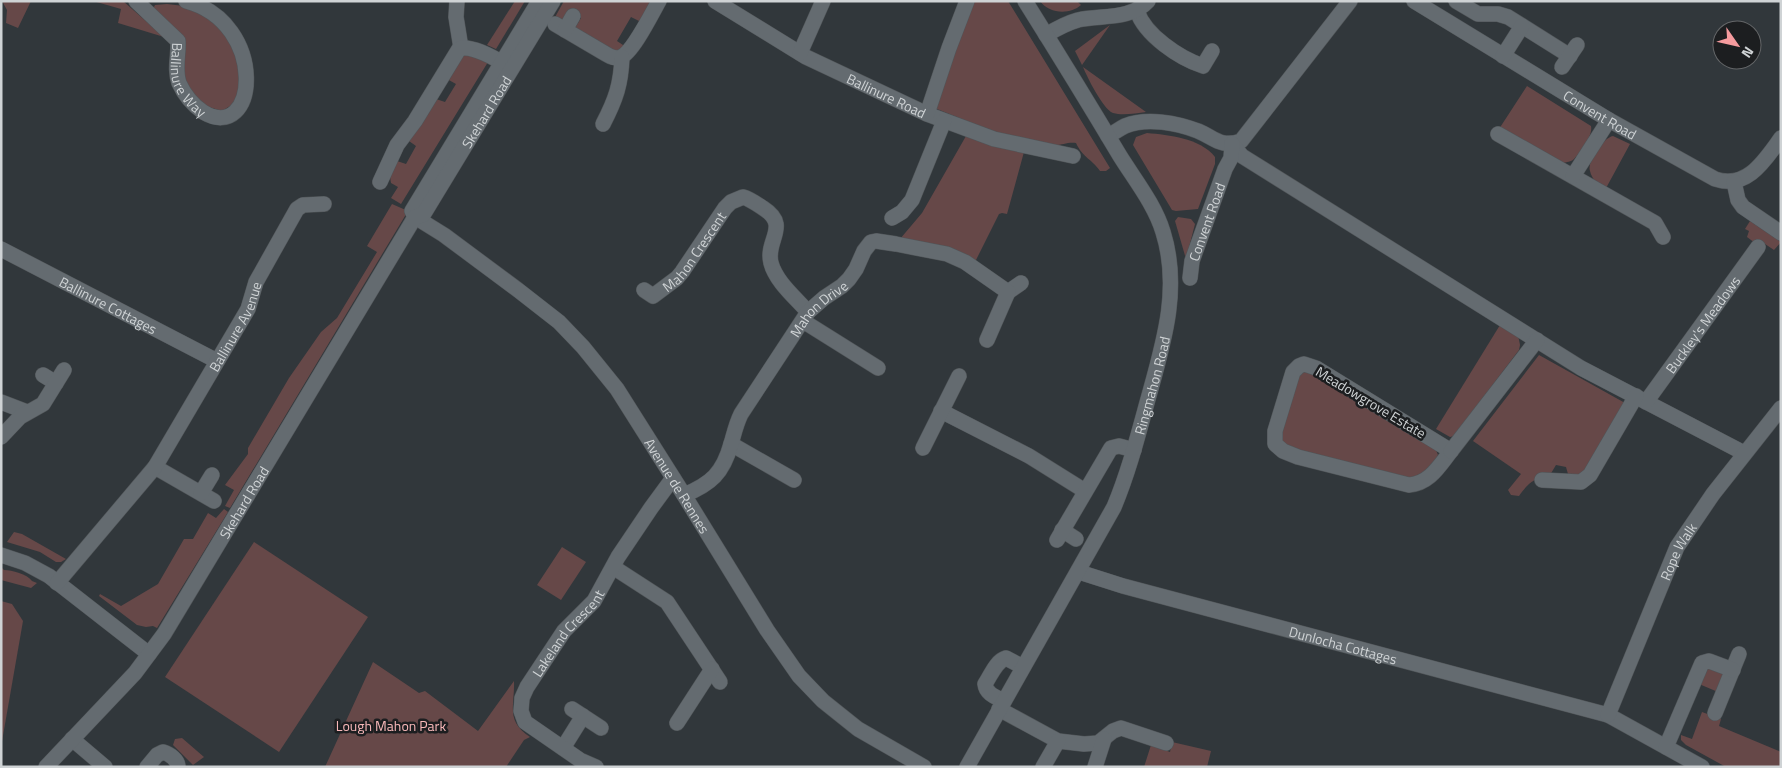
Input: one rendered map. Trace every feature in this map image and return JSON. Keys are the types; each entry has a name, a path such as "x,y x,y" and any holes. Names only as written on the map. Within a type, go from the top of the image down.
{"street":[{"name":"Ballinure Way","path":"143,2 178,41 177,72 180,84 186,95 205,113 227,116 239,107 245,94 246,70 242,52 230,30 218,17 205,8 186,1"},
{"path":"457,1 456,17 461,48"},
{"name":"Skehard Road","path":"507,66 540,1"},
{"name":"Skehard Road","path":"46,767 128,680 149,654 180,608 415,217 412,211 507,66 553,1"},
{"path":"565,23 614,58 630,51 659,1"},
{"name":"Ballinure Road","path":"715,1 800,53 927,114 994,139 1073,156"},
{"path":"800,53 823,1"},
{"path":"927,114 967,1"},
{"name":"Ringmahon Road","path":"967,767 1114,507 1134,450 1155,375 1169,315 1171,294 1166,241 1161,224 1025,1"},
{"path":"1108,136 1126,126 1158,122 1190,128 1219,143 1232,144 1240,141 1350,1"},
{"name":"Convent Road","path":"1414,1 1610,120 1715,179 1734,182"},
{"path":"1456,1 1478,14 1503,15 1570,56"},
{"path":"1046,35 1076,21 1142,6 1143,23 1181,57 1203,66 1212,52"},
{"path":"1503,56 1522,26"},
{"path":"461,48 471,49 507,66"},
{"path":"380,182 397,145 415,121 456,53 461,48"},
{"path":"603,124 615,101 621,76 622,56"},
{"path":"1572,176 1610,120"},
{"path":"892,218 902,212 912,200 944,121"},
{"path":"1498,134 1655,223 1662,237"},
{"path":"1781,138 1770,154 1750,175 1734,182 1738,200 1743,208 1781,233"},
{"path":"1232,144 1244,158 1536,340 1594,375 1744,453"},
{"name":"Convent Road","path":"1190,278 1192,261 1225,169 1231,158 1232,144"},
{"name":"Mahon Crescent","path":"644,290 653,296 677,278 726,208 731,202 743,197 774,216 777,229 770,254 772,268 805,317"},
{"name":"Ballinure Avenue","path":"57,582 155,467 248,309 256,282 297,209 304,205 324,204"},
{"name":"Avenue de Rennes","path":"415,217 466,251 560,322 583,347 616,389 784,656 807,684 832,709 858,729 924,767"},
{"name":"Mahon Drive","path":"684,495 707,484 716,476 726,458 734,430 744,410 805,317 824,298 849,279 871,242 876,241 928,249 947,254 965,262 1008,292"},
{"name":"Buckley's Meadows","path":"1542,480 1560,475 1581,482 1589,477 1641,399 1758,247"},
{"name":"Ballinure Cottages","path":"1,248 217,361"},
{"path":"986,332 1008,292 1021,283"},
{"path":"805,317 878,368"},
{"name":"Meadowgrove Estate","path":"1451,451 1316,368 1304,364 1298,366 1293,372 1276,426 1274,439 1278,448 1287,454 1409,485 1420,483 1431,475 1451,451 1536,340"},
{"path":"1,437 12,424 27,412 43,404 60,376 43,375"},
{"path":"923,448 959,376"},
{"path":"1,402 27,412"},
{"name":"Rope Walk","path":"1608,715 1677,547 1696,517 1744,453 1781,408"},
{"path":"941,411 1028,455 1085,491"},
{"path":"731,444 794,480"},
{"path":"1076,539 1060,535 1111,448 1119,446 1134,450"},
{"path":"155,467 214,501"},
{"path":"201,493 212,475"},
{"name":"Lakeland Crescent","path":"596,767 580,760 525,722 521,711 522,698 564,631 594,601 650,508 673,478"},
{"path":"1,555 34,567 57,582 149,654"},
{"path":"613,568 667,602 716,675 677,723"},
{"name":"Dunlocha Cottages","path":"1078,572 1128,588 1608,715 1702,767"},
{"path":"1715,713 1739,654"},
{"path":"1023,667 1003,658 985,684 986,690 1002,705 1058,741 1092,744 1121,728 1166,743"},
{"path":"1666,747 1702,663 1709,661 1733,670"},
{"path":"563,748 578,712 601,728"},
{"path":"72,739 105,767"},
{"path":"1095,767 1104,739"},
{"path":"1043,767 1058,741"},
{"path":"147,767 157,755 163,752 177,762 178,767"}],"green space":[{"path":"2,1 31,1 18,28 6,23 7,10"},
{"path":"93,1 123,1 164,37 118,23 121,9"},
{"path":"515,1 525,1 496,49 487,45"},
{"path":"564,1 653,1 641,22 631,17 617,41 626,47 617,53 575,28 581,18 571,12 563,21 554,19"},
{"path":"975,1 1008,1 1110,168 1106,171 1100,171 1076,143 1056,145 1023,140 994,132 937,109 936,105 967,18"},
{"path":"1040,1 1077,1 1081,5 1066,12 1060,12 1049,9"},
{"path":"155,5 184,6 201,12 226,32 240,63 238,101 222,111 202,105 185,83 181,63 153,9"},
{"path":"1110,25 1082,65 1075,51"},
{"path":"469,53 488,62 401,204 391,198 398,187 391,183 390,177 397,161 406,164 416,146 409,141 436,99 445,102 456,84 447,79 460,57"},
{"path":"1083,67 1146,112 1130,114 1113,113 1105,106"},
{"path":"1527,86 1591,126 1586,144 1573,160 1562,163 1499,129"},
{"path":"1147,133 1174,136 1193,142 1209,151 1215,157 1215,164 1198,209 1172,210 1133,145 1136,137"},
{"path":"966,136 1024,152 1007,214 999,214 975,262 900,239 922,213"},
{"path":"1613,136 1630,144 1605,190 1592,177 1590,167 1593,156 1601,145"},
{"path":"392,204 408,211 230,508 225,506 234,490 225,485 248,454 248,448 289,378 321,332 337,318 377,252 367,246"},
{"path":"1178,217 1191,219 1195,224 1186,259 1175,221"},
{"path":"1750,221 1781,242 1774,250 1762,242 1759,246 1747,237 1749,231 1745,229"},
{"path":"1500,325 1518,335 1519,350 1454,436 1450,437 1436,429"},
{"path":"1539,355 1625,403 1581,476 1568,474 1566,467 1556,465 1550,475 1532,482 1519,496 1511,495 1508,490 1521,474 1473,441"},
{"path":"1306,370 1436,450 1438,455 1429,469 1412,478 1295,451 1282,444 1282,428 1290,395 1297,379"},
{"path":"224,509 228,512 157,628 137,625 99,596 100,594 121,606 158,584 184,539 193,539 208,513 216,518"},
{"path":"14,532 22,534 66,559 56,562 40,552 7,542"},
{"path":"254,542 368,617 279,752 165,677"},
{"path":"562,547 586,562 561,600 537,585"},
{"path":"1,567 4,570 23,574 37,583 31,588 1,580"},
{"path":"1,601 12,604 23,621 1,747"},
{"name":"Lough Mahon Park","path":"373,662 419,693 425,691 478,731 514,681 514,719 522,731 530,737 524,740 506,767 325,767"},
{"path":"1712,667 1726,672 1718,692 1699,684 1704,671"},
{"path":"1702,712 1721,719 1719,726 1781,752 1781,767 1726,767 1686,745 1681,740 1681,735 1692,739"},
{"path":"182,738 204,757 193,765 173,745 175,739"},
{"path":"1172,742 1211,751 1207,767 1144,767 1151,745 1170,752"}]}
